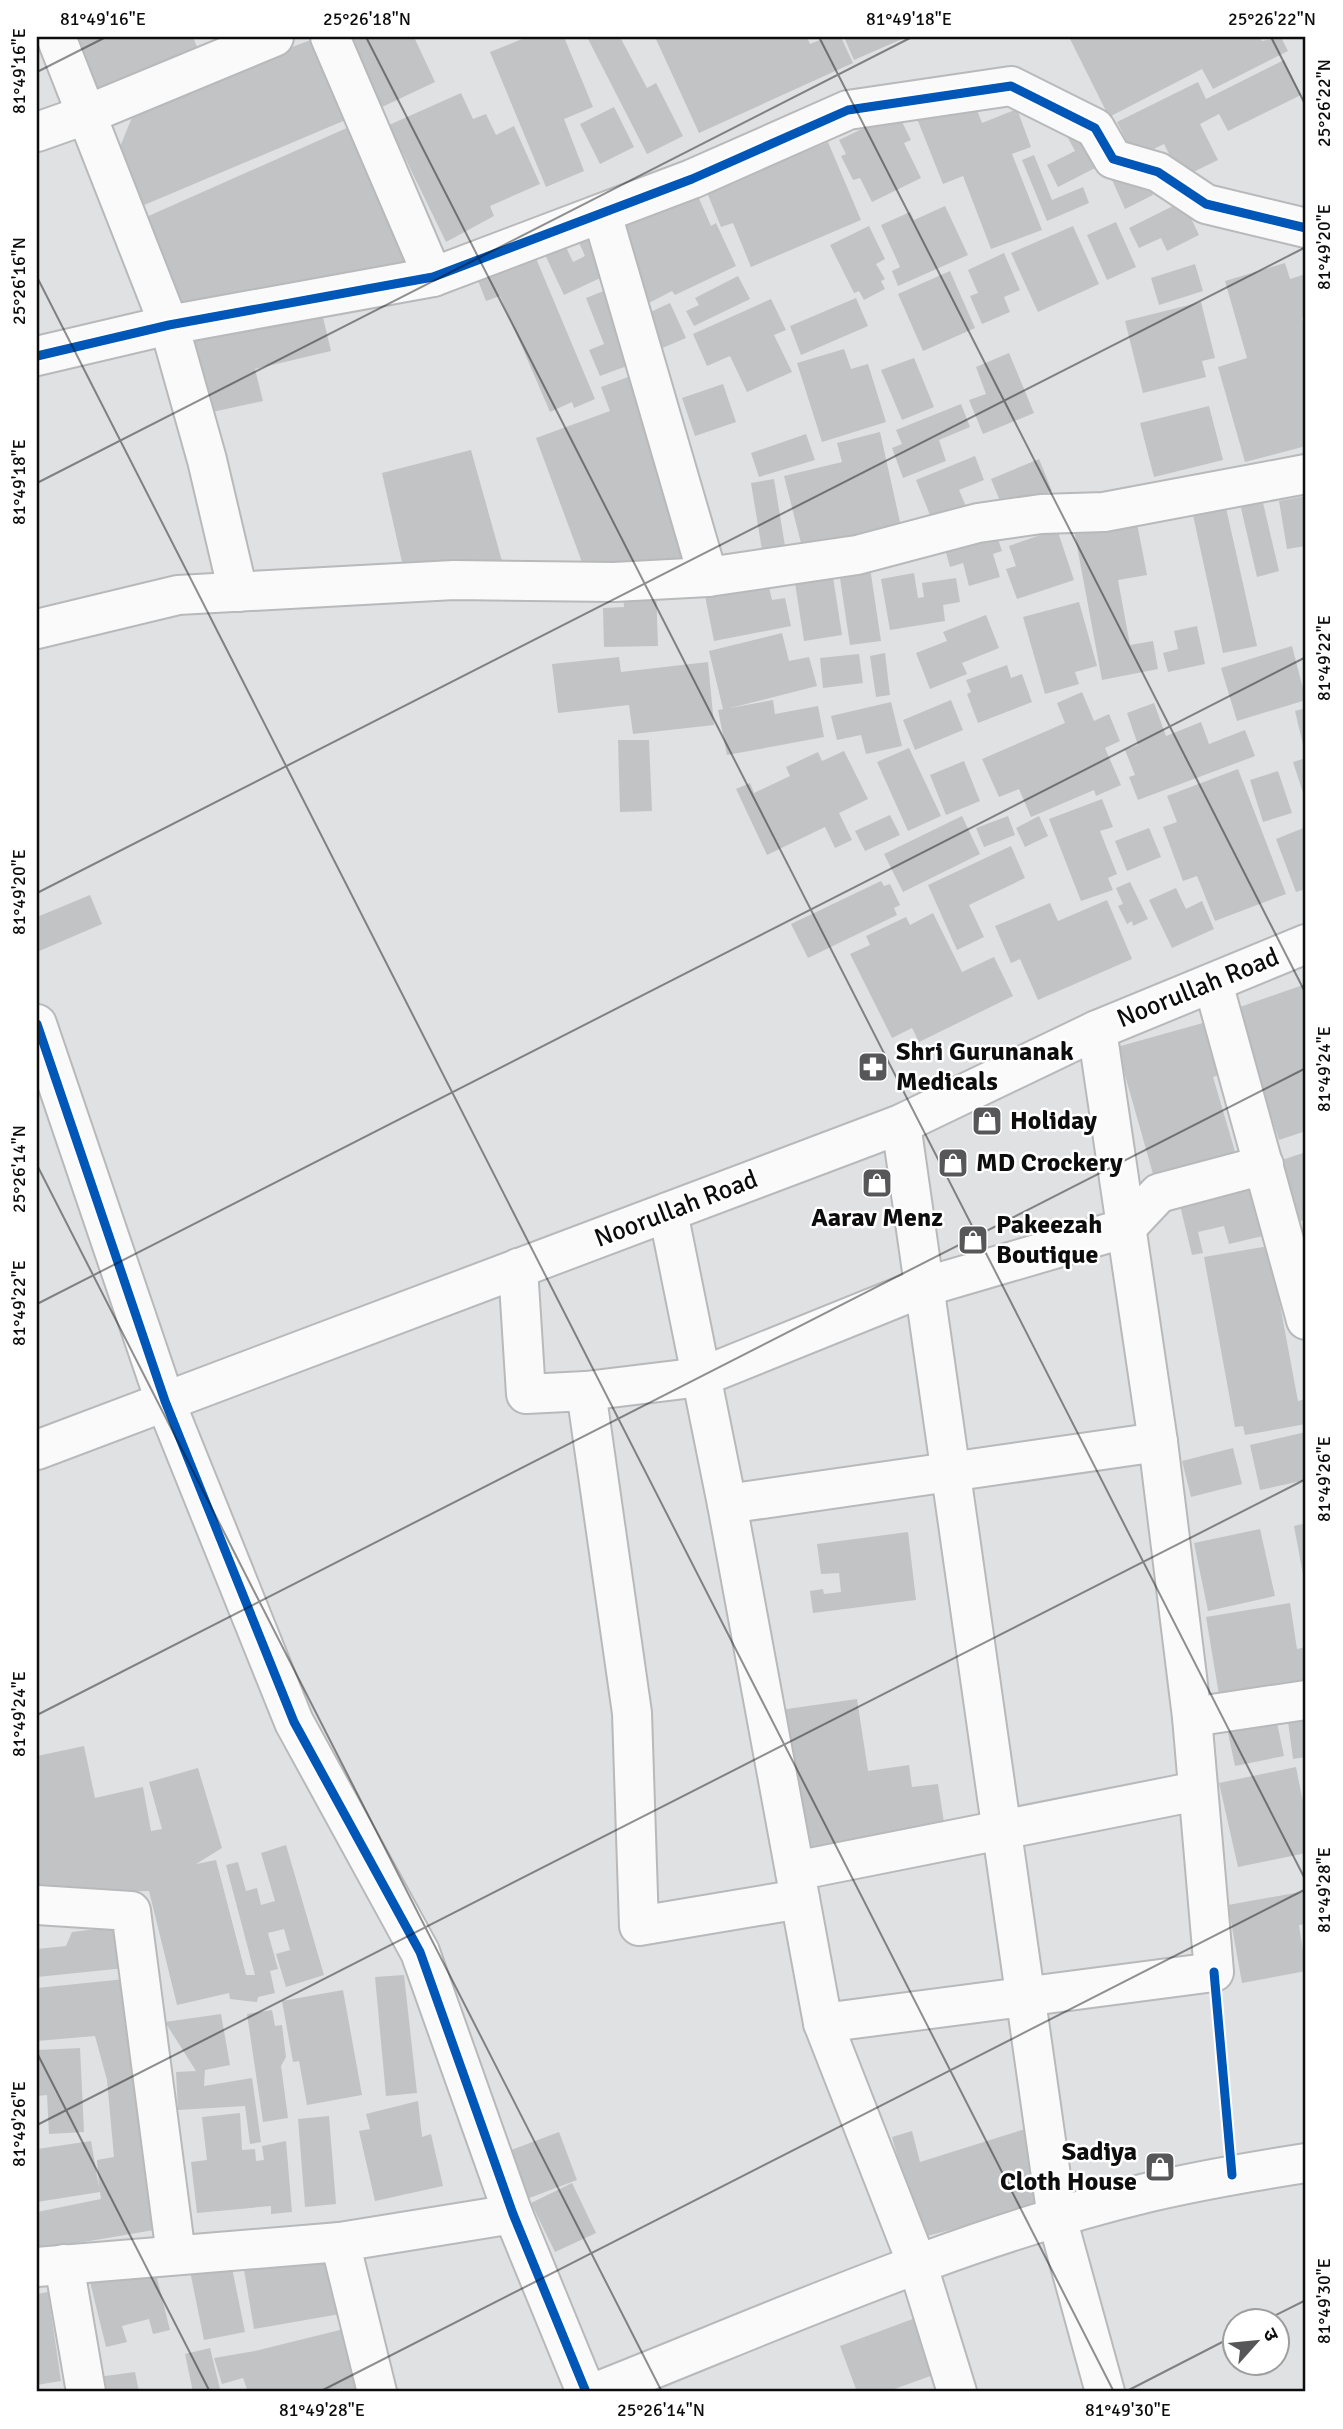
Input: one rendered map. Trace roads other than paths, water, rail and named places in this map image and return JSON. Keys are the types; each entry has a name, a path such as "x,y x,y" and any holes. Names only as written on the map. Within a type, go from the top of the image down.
{"street":[{"path":"56,37 169,325 207,460 238,592"},
{"path":"37,132 88,114 274,37"},
{"path":"330,37 433,277"},
{"path":"37,356 169,325 433,277 692,179 848,110 1011,86 1095,128 1113,159 1158,173 1206,204 1306,228"},
{"path":"602,214 708,577"},
{"path":"37,629 178,595 454,580 614,582 708,577 857,555 978,523 1041,514 1104,512 1306,474"},
{"name":"Noorullah Road","path":"37,1450 901,1124 1097,1030 1306,944"},
{"path":"1213,983 1306,1320"},
{"path":"37,1024 165,1401 294,1722 420,1952 513,2214 586,2392"},
{"path":"823,2023 1214,1972 1192,1717 1158,1442 1097,1030"},
{"path":"901,1124 1057,2218 1105,2392"},
{"path":"518,1268 526,1394 586,1391 701,1377 924,1287 1126,1228 1159,1193 1264,1165"},
{"path":"668,1212 727,1504 823,2023 918,2266 957,2392"},
{"path":"586,1391 632,1713 639,1926 1001,1830 1197,1791"},
{"path":"727,1504 1158,1442"},
{"path":"1192,1717 1306,1700"},
{"path":"37,1905 131,1910 176,2256"},
{"path":"596,2392 918,2266 1057,2218 1148,2193 1306,2163"},
{"path":"86,2392 50,2266 340,2242 513,2214"},
{"path":"340,2242 377,2392"}],"place":[{"name":"Shri Gurunanak Medicals","path":"873,1067"},
{"name":"Holiday","path":"987,1121"},
{"name":"MD Crockery","path":"953,1163"},
{"name":"Aarav Menz","path":"877,1183"},
{"name":"Pakeezah Boutique","path":"973,1240"},
{"name":"Sadiya Cloth House","path":"1160,2167"}]}
